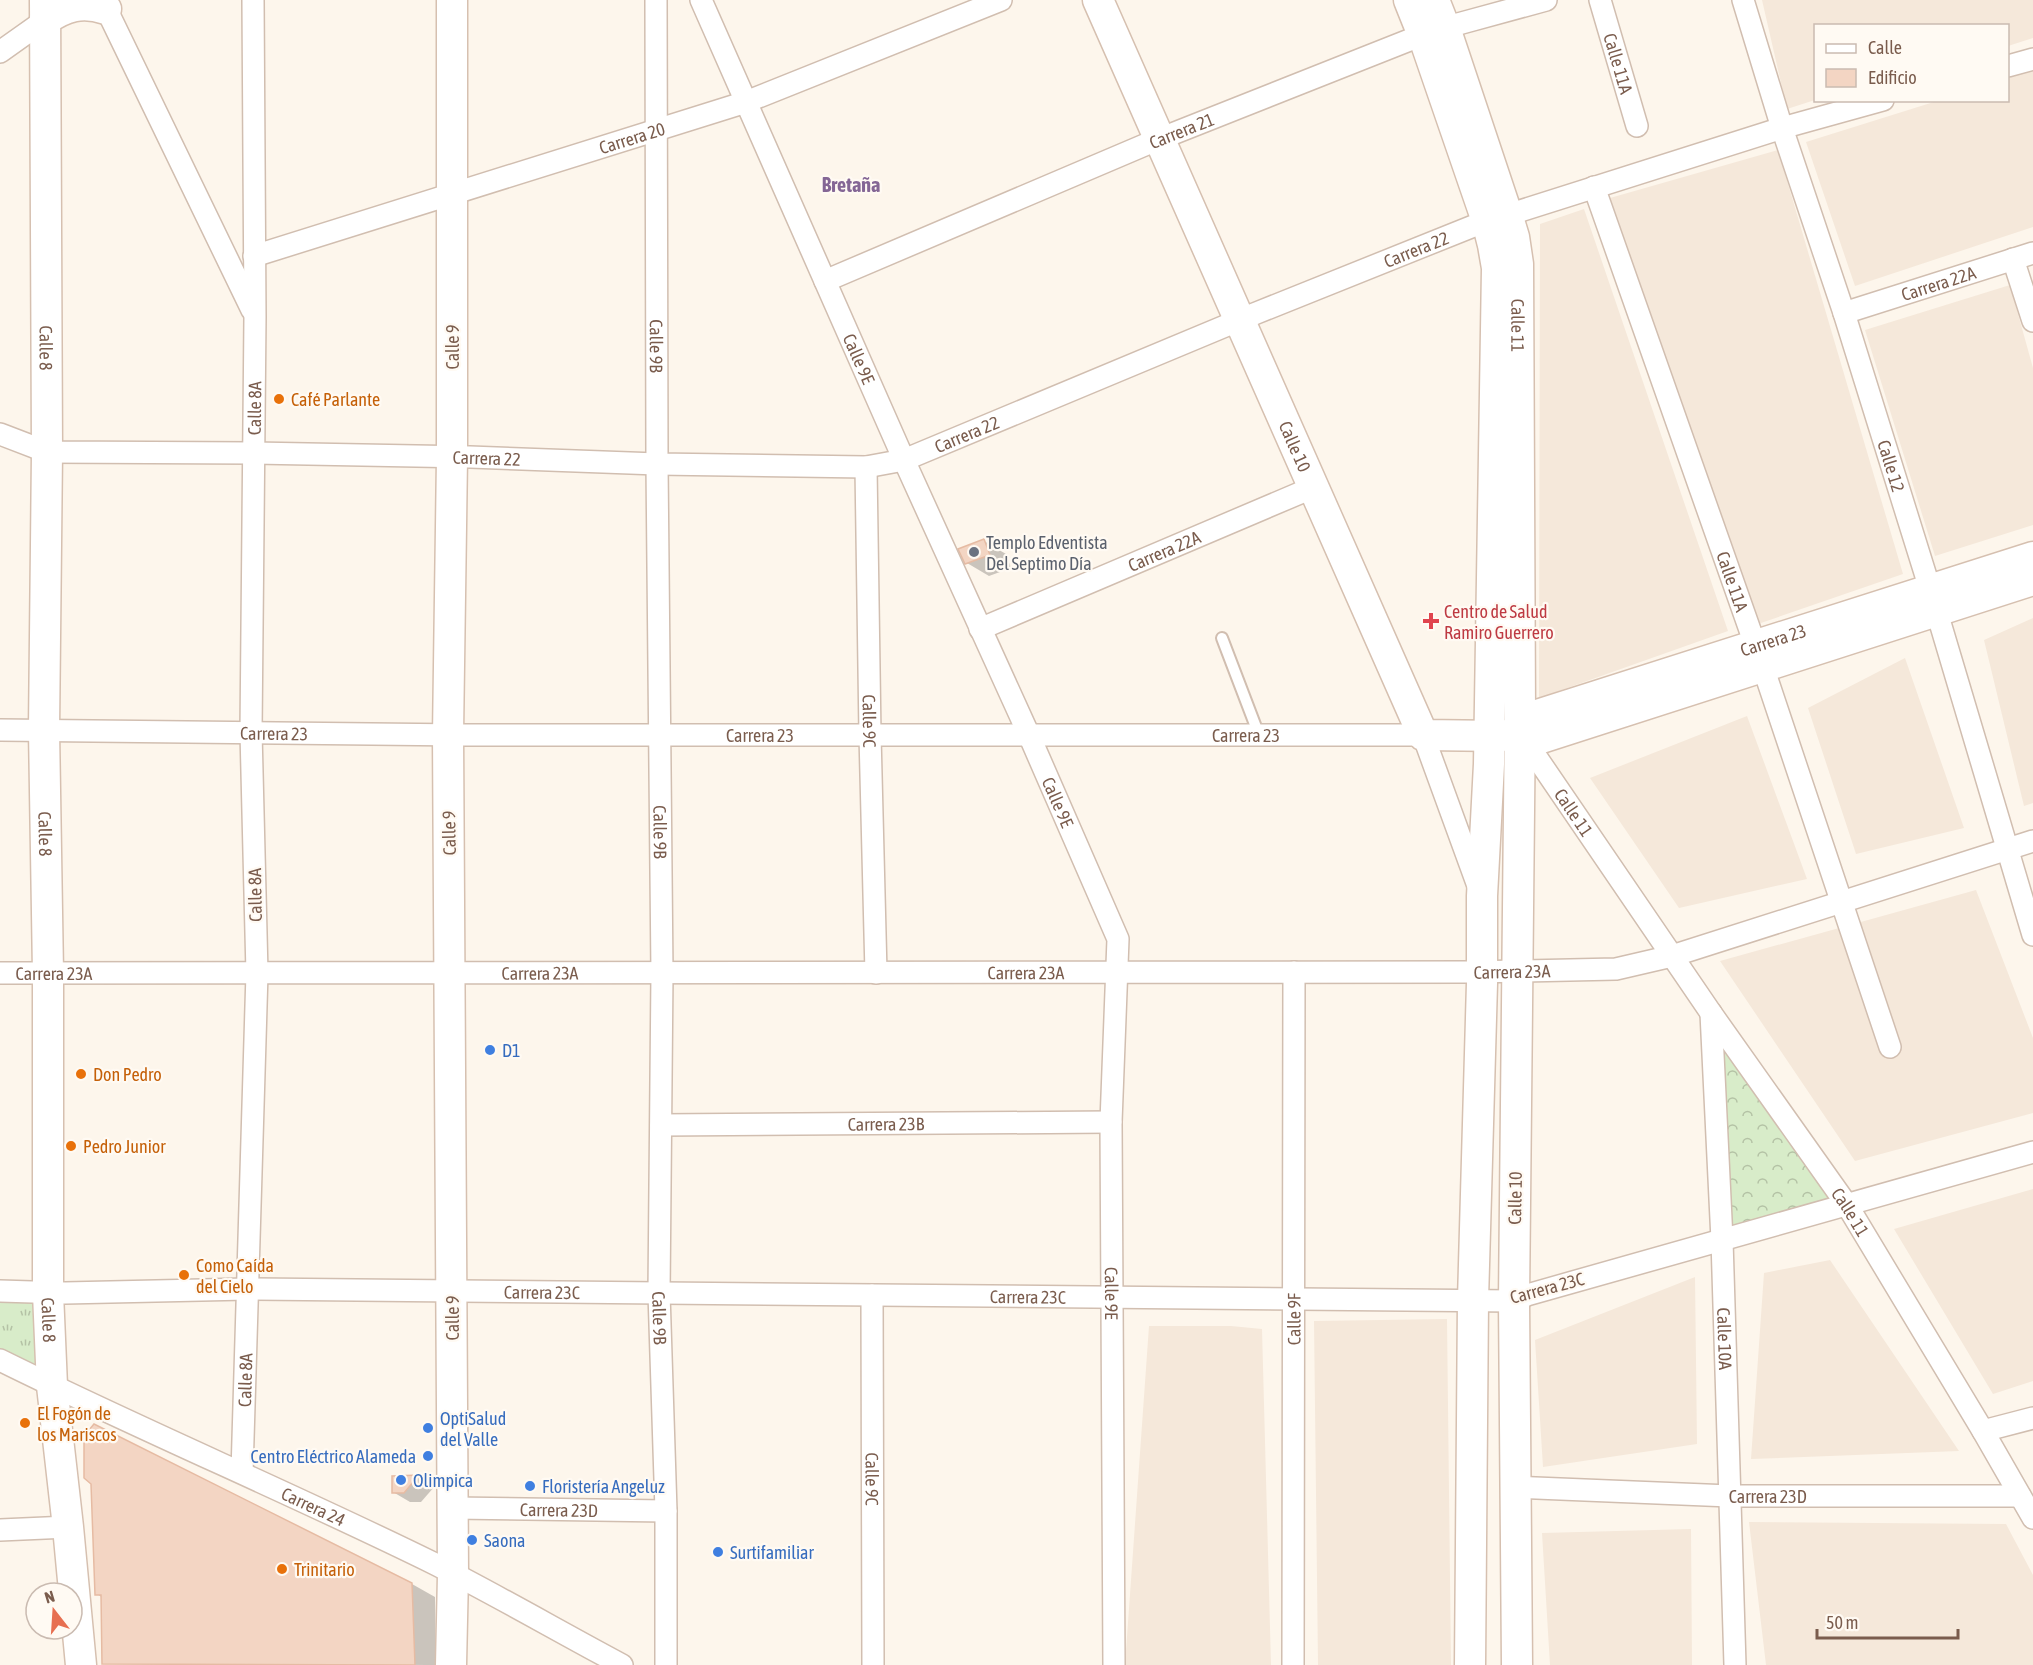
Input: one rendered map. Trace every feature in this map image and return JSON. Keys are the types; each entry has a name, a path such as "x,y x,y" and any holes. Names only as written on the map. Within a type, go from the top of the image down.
{"street":[{"name":"Calle 8A","path":"242,1472 257,973 251,732 255,317 253,0"},
{"name":"Calle 9","path":"451,1665 453,1508 448,735 452,457 452,0"},
{"name":"Calle 9B","path":"656,0 657,464 662,973 659,1293 666,1511 666,1665"},
{"name":"Calle 9E","path":"701,0 1118,939 1111,1122 1114,1665"},
{"name":"Carrera 20","path":"254,256 746,102 1001,0"},
{"name":"Calle 10","path":"1098,0 1423,735 1482,896"},
{"name":"Calle 11","path":"1410,0 1434,31"},
{"name":"Calle 11","path":"1434,0 1434,31 1497,218 1490,737"},
{"name":"Carrera 21","path":"825,281 1161,139 1434,31 1546,0"},
{"name":"Calle 11A","path":"1600,0 1637,126"},
{"name":"Calle 12","path":"1743,0 1782,128 1844,313 2033,935"},
{"name":"Calle 8A","path":"104,5 255,317"},
{"path":"0,52 45,10 104,5"},
{"name":"Calle 8","path":"45,10 47,452 44,730 48,974 48,1293 52,1386 81,1665"},
{"path":"2009,65 2033,59"},
{"name":"Carrera 22","path":"0,434 47,452 254,453 866,467 904,460 1239,320 1497,218 1782,128 1876,102"},
{"name":"Calle 11A","path":"1594,187 1758,656 1890,1047"},
{"name":"Calle 11","path":"1497,218 1514,237 1518,264 1519,732 1711,1013 1847,1205 2033,1518"},
{"name":"Carrera 22A","path":"1844,313 2033,253"},
{"path":"2013,259 2033,321"},
{"name":"Calle 9C","path":"866,467 876,973"},
{"name":"Carrera 22A","path":"980,629 1314,487"},
{"name":"Carrera 23","path":"0,730 448,735 1423,735 1490,737 1519,732 1535,740 1758,656 1933,600 2033,557"},
{"name":"Carrera 23","path":"1933,600 2033,580"},
{"name":"Calle 10","path":"1517,1665 1514,1301 1519,732"},
{"name":"Calle 10","path":"1470,1665 1473,1300 1482,896 1490,737"},
{"name":"Carrera 23A","path":"0,974 1294,972 1616,969 1672,956 2033,842"},
{"name":"Calle 9F","path":"1293,1665 1294,972"},
{"name":"Calle 10A","path":"1711,1013 1722,1240 1735,1665"},
{"name":"Carrera 23B","path":"661,1125 1111,1122"},
{"name":"Carrera 23C","path":"0,1291 48,1293 247,1289 1514,1301 1527,1295 2033,1152"},
{"name":"Calle 9C","path":"872,1295 873,1665"},
{"name":"Carrera 24","path":"0,1360 242,1472 453,1575 622,1665"},
{"path":"1983,1431 2033,1418"},
{"name":"Carrera 23D","path":"1514,1487 1730,1496 2020,1496"},
{"name":"Carrera 23D","path":"453,1508 666,1511"},
{"path":"0,1530 68,1527"}],"lane":[{"path":"1222,638 1259,735"}],"shaded area":[{"path":"1762,0 2033,0 2033,38 2009,46 2009,24 1814,24 1814,100 1787,109"},
{"path":"2033,70 2033,227 1855,286 1806,142 1934,102 2009,102 2009,78"},
{"path":"1778,150 1903,574 1758,624 1610,198"},
{"path":"1584,209 1728,631 1539,698 1540,224"},
{"path":"2010,285 2033,368 2033,525 1935,556 1865,330"},
{"path":"2033,618 2033,803 2024,806 1984,640"},
{"path":"1905,658 1964,828 1856,854 1808,708"},
{"path":"1747,716 1807,879 1679,908 1590,778"},
{"path":"1976,890 2033,1038 2033,1113 1855,1161 1720,961"},
{"path":"2033,1189 2033,1381 1993,1394 1894,1229"},
{"path":"1830,1260 1959,1451 1751,1459 1764,1273"},
{"path":"1695,1277 1697,1444 1543,1467 1535,1340"},
{"path":"1447,1319 1451,1665 1318,1665 1314,1321"},
{"path":"1149,1326 1231,1326 1262,1329 1271,1665 1125,1665"},
{"path":"1749,1522 2006,1524 2033,1575 2033,1665 1766,1665"},
{"path":"1691,1529 1692,1665 1550,1665 1542,1533"}],"green space":[{"path":"1711,1013 1847,1205 1722,1240"},
{"path":"0,1291 48,1293 52,1386 0,1360"}],"building":[{"name":"Templo Edventista Del Septimo Día","path":"984,539 990,555 965,564 958,549"},
{"path":"94,1424 412,1583 415,1665 102,1664 101,1595 95,1595 91,1484 84,1478 84,1436"},
{"name":"Olimpica","path":"419,1475 404,1493 392,1493 392,1476"}],"place":[{"name":"Café Parlante","path":"279,399"},
{"name":"Templo Edventista Del Septimo Día","path":"974,552"},
{"name":"Centro de Salud Ramiro Guerrero","path":"1431,621"},
{"name":"D1","path":"490,1050"},
{"name":"Don Pedro","path":"81,1074"},
{"name":"Pedro Junior","path":"71,1146"},
{"name":"Como Caída del Cielo","path":"184,1275"},
{"name":"El Fogón de los Mariscos","path":"25,1423"},
{"name":"OptiSalud del Valle","path":"428,1428"},
{"name":"Centro Eléctrico Alameda","path":"428,1456"},
{"name":"Olimpica","path":"401,1480"},
{"name":"Floristería Angeluz","path":"530,1486"},
{"name":"Saona","path":"472,1540"},
{"name":"Surtifamiliar","path":"718,1552"},
{"name":"Trinitario","path":"282,1569"}],"district":[{"name":"Bretaña","path":"851,184"}]}
